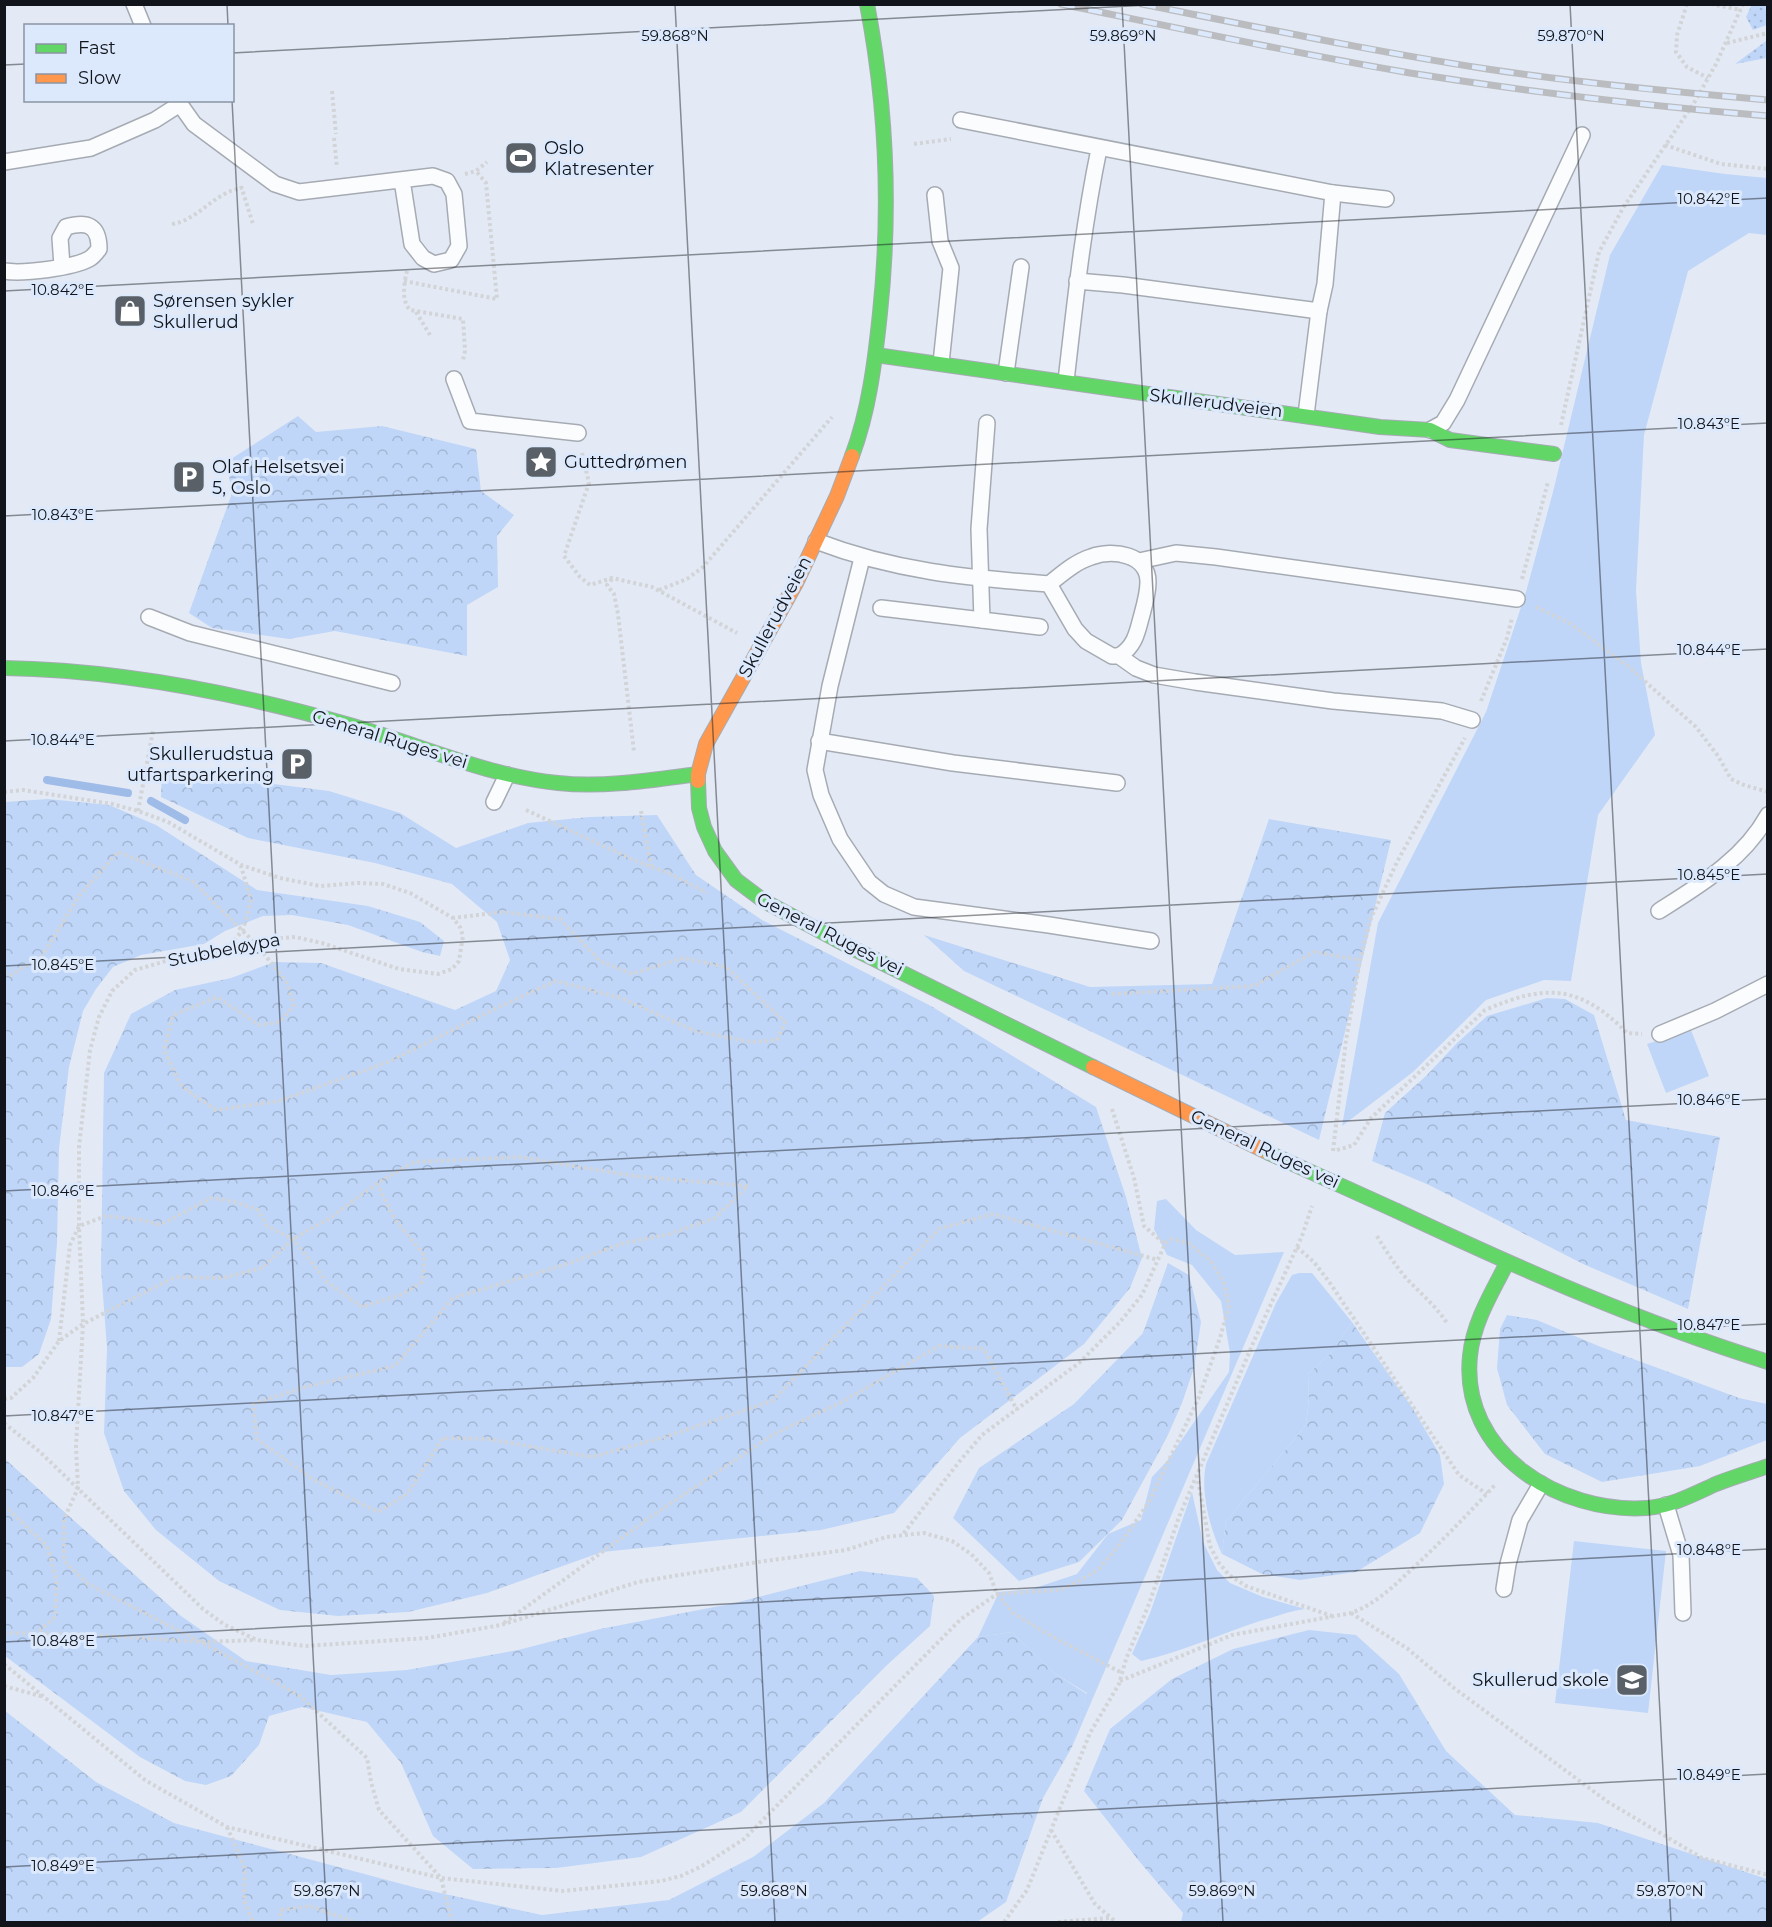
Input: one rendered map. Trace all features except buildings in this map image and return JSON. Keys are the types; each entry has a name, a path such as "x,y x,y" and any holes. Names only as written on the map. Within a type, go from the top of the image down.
{"main road":[{"name":"Skullerudveien","path":"698,774 706,744 796,583 837,495 858,440 876,355 886,255 887,173 877,57 867,4"},
{"name":"Skullerudveien","path":"876,355 1380,427 1430,430 1450,440 1554,454"},
{"name":"General Ruges vei","path":"4,668 73,672 215,693 316,716 507,775 541,781 590,785 638,782 698,774 699,808 714,851 736,880 764,901 850,947 1269,1153 1507,1263 1623,1313 1767,1362"},
{"path":"1507,1263 1481,1313 1469,1367 1472,1394 1480,1420 1492,1443 1513,1464 1541,1484 1568,1497 1599,1505 1627,1508 1666,1505 1767,1466"}],"lane":[{"path":"134,4 142,24"},
{"path":"4,162 91,148 155,120 178,102 194,123 275,184 285,188 299,192 433,176 447,181 453,194 459,246 451,260 434,264 423,258 412,244 402,180"},
{"path":"962,120 1099,149 1333,193 1386,199"},
{"path":"1430,430 1443,423 1456,400 1582,135"},
{"path":"1066,381 1077,281 1099,149"},
{"path":"1306,415 1319,311 1325,284 1333,193"},
{"path":"935,195 940,241 951,268 941,363"},
{"path":"4,271 38,271 62,266"},
{"path":"1006,373 1021,267"},
{"path":"1077,281 1319,311"},
{"path":"458,374 470,421 578,434"},
{"path":"982,620 979,529 987,423"},
{"path":"816,541 862,558 921,571 1049,584 1077,563 1093,556 1108,553 1124,554 1139,561 1146,570 1148,582 1136,639 1128,651 1119,656 1112,656 1086,641 1074,629 1049,584"},
{"path":"1139,561 1176,553 1216,557 1517,599"},
{"path":"862,558 830,686 815,770 821,795 840,839 869,882 884,894 914,907 1151,941"},
{"path":"881,609 1040,627"},
{"path":"149,617 190,633 392,683"},
{"path":"1119,656 1136,668 1154,675 1333,700 1442,711 1472,720"},
{"path":"819,741 953,763 1117,783"},
{"path":"494,802 507,775"},
{"path":"1659,911 1694,890 1726,865 1746,846 1767,815"},
{"path":"1660,1034 1715,1011 1767,984"},
{"path":"1504,1589 1520,1520 1541,1484"},
{"path":"1666,1505 1681,1555 1683,1613"}],"path":[{"path":"1688,4 1677,35 1676,52 1687,67 1708,78"},
{"path":"1711,4 1741,10"},
{"path":"1329,1160 1333,1151 1346,1040 1360,960 1371,918 1468,733 1507,638 1554,454 1599,252 1623,208 1684,120 1727,43 1743,4"},
{"path":"1727,43 1767,33"},
{"path":"332,91 339,187"},
{"path":"1665,146 1721,164 1767,169"},
{"path":"238,156 236,166 253,224"},
{"path":"467,173 477,171 487,162"},
{"path":"172,224 186,220 225,192 242,188"},
{"path":"403,286 406,306 410,310 463,319 465,351 458,374"},
{"path":"416,311 430,335"},
{"path":"659,590 687,579 720,550 833,416"},
{"path":"578,434 589,483 564,556 580,577 590,585 612,578 652,587 740,634"},
{"path":"612,578 607,585 614,594 618,614 635,756"},
{"path":"1517,599 1571,624 1629,668 1696,727 1718,756 1731,779 1767,792"},
{"path":"138,811 153,731"},
{"path":"4,792 23,790 112,804 138,811 168,822 241,865 261,874 320,886 357,883 383,884 410,893 453,918 502,912 560,919 600,961 632,974 683,958 726,968 785,1022 777,1040 750,1042 695,1031 621,998 556,981 387,1062 279,1101 216,1110 182,1087 164,1050 173,1015 217,997 259,1025 280,1022 294,1005 286,981 243,930 192,881 118,852 79,896 43,956 11,975 4,973"},
{"path":"640,807 651,867"},
{"path":"522,808 673,875 708,894"},
{"path":"217,953 231,944 243,930 251,900 241,865"},
{"name":"Stubbeløypa","path":"78,1488 76,1446 83,1323 79,1226 80,1148 90,1050 99,1017 112,991 135,970 166,960 217,953 269,939 296,937 322,943 399,969 438,974 452,969 459,961 463,936 453,918"},
{"path":"1112,994 1254,986 1314,952 1360,960"},
{"path":"1333,1151 1354,1145 1371,1118 1485,1010 1506,1001 1545,992 1565,993 1611,1016 1627,1033 1660,1034"},
{"path":"1110,1100 1134,1178 1144,1226 1164,1244"},
{"path":"4,1399 11,1398 33,1378 59,1341 83,1323 175,1277 223,1278 262,1268 293,1239 330,1218 376,1184 414,1162 520,1157 634,1176 748,1186 714,1218 670,1234 624,1243 453,1298 395,1366 305,1387 253,1404 257,1439 312,1479 378,1512 407,1494 443,1438 487,1439 592,1456 668,1436 772,1401 939,1229 993,1214 1158,1260"},
{"path":"59,1341 70,1245 79,1226 106,1216 142,1220 160,1225 211,1198 232,1201 258,1210 267,1226 293,1239 327,1282 362,1307 403,1294 422,1282 425,1256 396,1221 376,1184"},
{"path":"1004,1923 1027,1890 1090,1732 1120,1681 1179,1517 1297,1247 1315,1197"},
{"path":"1374,1233 1406,1278 1434,1305 1450,1326"},
{"path":"4,1664 145,1780 227,1827 441,1878 563,1891 661,1881 681,1876 702,1866 751,1832 961,1619 997,1594 1059,1590 1099,1569 1120,1544 1149,1502 1198,1397 1220,1338 1229,1306 1224,1283 1211,1261 1188,1243 1171,1239 1164,1244 1142,1295 1120,1322 1079,1363 982,1435 903,1534"},
{"path":"1297,1247 1314,1262 1330,1283 1459,1475 1486,1494"},
{"path":"501,1625 652,1516 774,1434 842,1402 939,1346 984,1350 1017,1410"},
{"path":"4,1423 40,1452 203,1609 225,1626 257,1640"},
{"path":"1120,1681 1224,1638 1249,1631 1351,1614 1377,1600 1448,1536 1513,1464"},
{"path":"1197,1474 1210,1546 1229,1575 1246,1586 1333,1616"},
{"path":"78,1488 64,1519 64,1561 88,1584 300,1696 367,1758 379,1810 441,1878 452,1923"},
{"path":"4,1505 47,1546 57,1581 55,1617 35,1634"},
{"path":"4,1633 81,1634 201,1642 257,1640 305,1647 427,1638 501,1625 638,1582 846,1550 886,1537 924,1533 952,1541 971,1554 989,1573 997,1594 1013,1612 1046,1633 1122,1673"},
{"path":"1351,1614 1408,1648 1454,1688 1608,1802 1702,1858 1767,1875"},
{"path":"4,1686 48,1698"},
{"path":"227,1827 245,1868 244,1900 253,1923"},
{"path":"1051,1829 1095,1904 1116,1923"},
{"path":"280,1923 282,1910 310,1906 355,1923"},
{"path":"1058,1923 1109,1918"}],"green space":[{"path":"1752,4 1767,5 1767,25 1753,30 1746,17"},
{"path":"1766,41 1767,58 1735,64"},
{"path":"1662,165 1767,178 1767,235 1749,233 1688,271 1644,435 1636,591 1641,663 1655,735 1598,815 1571,981 1544,980 1486,1000 1413,1072 1342,1126 1378,923 1486,712 1526,592 1553,492 1610,255"},
{"path":"298,416 316,432 382,426 476,449 481,491 514,515 497,536 498,587 467,605 467,656 335,631 289,639 212,628 189,613 231,496 228,461"},
{"path":"162,770 329,791 400,813 456,848 528,823 589,817 657,815 696,875 762,920 931,1006 1096,1107 1126,1197 1142,1258 1130,1288 1084,1344 960,1438 894,1513 821,1530 602,1552 487,1593 408,1612 338,1616 280,1610 219,1581 156,1530 124,1491 104,1433 107,1348 101,1269 104,1073 131,1014 175,990 231,978 274,962 321,963 455,1010 496,991 510,960 497,922 452,884 375,863 248,838 161,797"},
{"path":"48,799 109,805 156,825 257,890 368,906 420,922 444,941 440,956 422,952 348,925 292,915 263,916 225,931 204,944 141,955 113,967 83,1011 69,1067 59,1149 57,1243 51,1319 39,1354 22,1367 5,1367 5,802"},
{"path":"1269,819 1391,840 1319,1140 964,971 924,935 1090,987 1212,984"},
{"path":"1547,998 1565,999 1594,1015 1626,1120 1720,1137 1688,1309 1583,1264 1429,1185 1372,1161 1385,1113 1427,1075 1457,1043 1487,1016"},
{"path":"1691,1030 1709,1076 1666,1093 1647,1044"},
{"path":"1166,1199 1196,1230 1235,1255 1284,1252 1072,1747 1087,1693 1054,1673 1012,1632 978,1637 999,1592 1032,1589 1077,1574 1108,1534 1141,1520 1152,1477 1167,1461 1229,1372 1230,1353 1221,1301 1192,1265 1167,1255 1154,1229 1157,1201"},
{"path":"1168,1263 1189,1275 1201,1322 1194,1368 1167,1437 1122,1520 1079,1562 1019,1581 953,1518 979,1468 1074,1404 1143,1333"},
{"path":"1312,1273 1352,1322 1332,1352 1308,1374 1309,1398 1306,1425 1226,1521 1222,1554 1207,1510 1204,1486 1206,1464 1276,1303 1292,1275"},
{"path":"1507,1315 1537,1320 1601,1347 1739,1398 1767,1404 1767,1440 1700,1466 1602,1482 1545,1454 1507,1405 1497,1368 1500,1329"},
{"path":"1352,1322 1413,1409 1440,1455 1444,1484 1420,1533 1356,1572 1300,1580 1262,1574 1222,1554 1226,1521 1306,1425 1309,1398 1308,1374 1332,1352"},
{"path":"5,1459 181,1616 246,1661 331,1675 407,1670 518,1650 600,1629 735,1603 860,1571 917,1578 934,1596 930,1626 886,1666 741,1812 641,1857 556,1868 473,1869 433,1836 401,1763 367,1722 302,1707 269,1716 259,1745 231,1776 206,1785 185,1781 140,1757 5,1656"},
{"path":"1192,1492 1203,1542 1217,1570 1230,1583 1263,1597 1305,1609 1260,1621 1186,1648 1141,1661 1132,1654 1150,1613"},
{"path":"1574,1541 1666,1551 1648,1713 1555,1703"},
{"path":"1309,1630 1356,1635 1399,1674 1446,1751 1515,1815 1598,1823 1767,1879 1767,1922 1181,1922 1183,1913 1084,1791 1110,1729 1172,1679 1233,1649"},
{"path":"1012,1632 1054,1673 1087,1694 1072,1747 1043,1798 1006,1902 977,1922 5,1922 4,1710 96,1782 174,1823 417,1888 542,1915 669,1900 753,1857 824,1803 978,1637"}],"waterway":[{"path":"47,780 128,793"},
{"path":"151,801 185,820"}],"railway":[{"path":"1061,4 1279,49 1410,73 1589,98 1768,116"},
{"path":"1142,4 1357,47 1487,69 1627,87 1768,100"}],"traffic: fast":[{"path":"852,456 863,421 873,367 880,313 885,235 883,120 867,4"},
{"path":"876,355 1380,427 1430,430 1450,440 1554,454"},
{"path":"4,668 92,673 224,694 311,714 505,774 558,783 593,785 628,783 698,774"},
{"path":"698,781 699,808 704,827 715,851 736,880 764,901 850,947 1093,1067"},
{"path":"1269,1153 1397,1211"},
{"path":"1397,1211 1626,1312 1768,1362"},
{"path":"1507,1263 1484,1308 1475,1332 1470,1356 1471,1391 1481,1422 1499,1448 1522,1471 1550,1488 1581,1500 1614,1507 1647,1508 1674,1502 1722,1481 1768,1466"}],"traffic: slow":[{"path":"698,781 706,744 796,583 837,496 852,456"},
{"path":"1093,1067 1269,1153"}],"place":[{"name":"Oslo Klatresenter","path":"521,158"},
{"name":"Sørensen sykler Skullerud","path":"130,311"},
{"name":"Guttedrømen","path":"541,462"},
{"name":"Olaf Helsetsvei 5, Oslo","path":"189,477"},
{"name":"Skullerudstua utfartsparkering","path":"297,764"},
{"name":"Skullerud skole","path":"1632,1680"}]}
